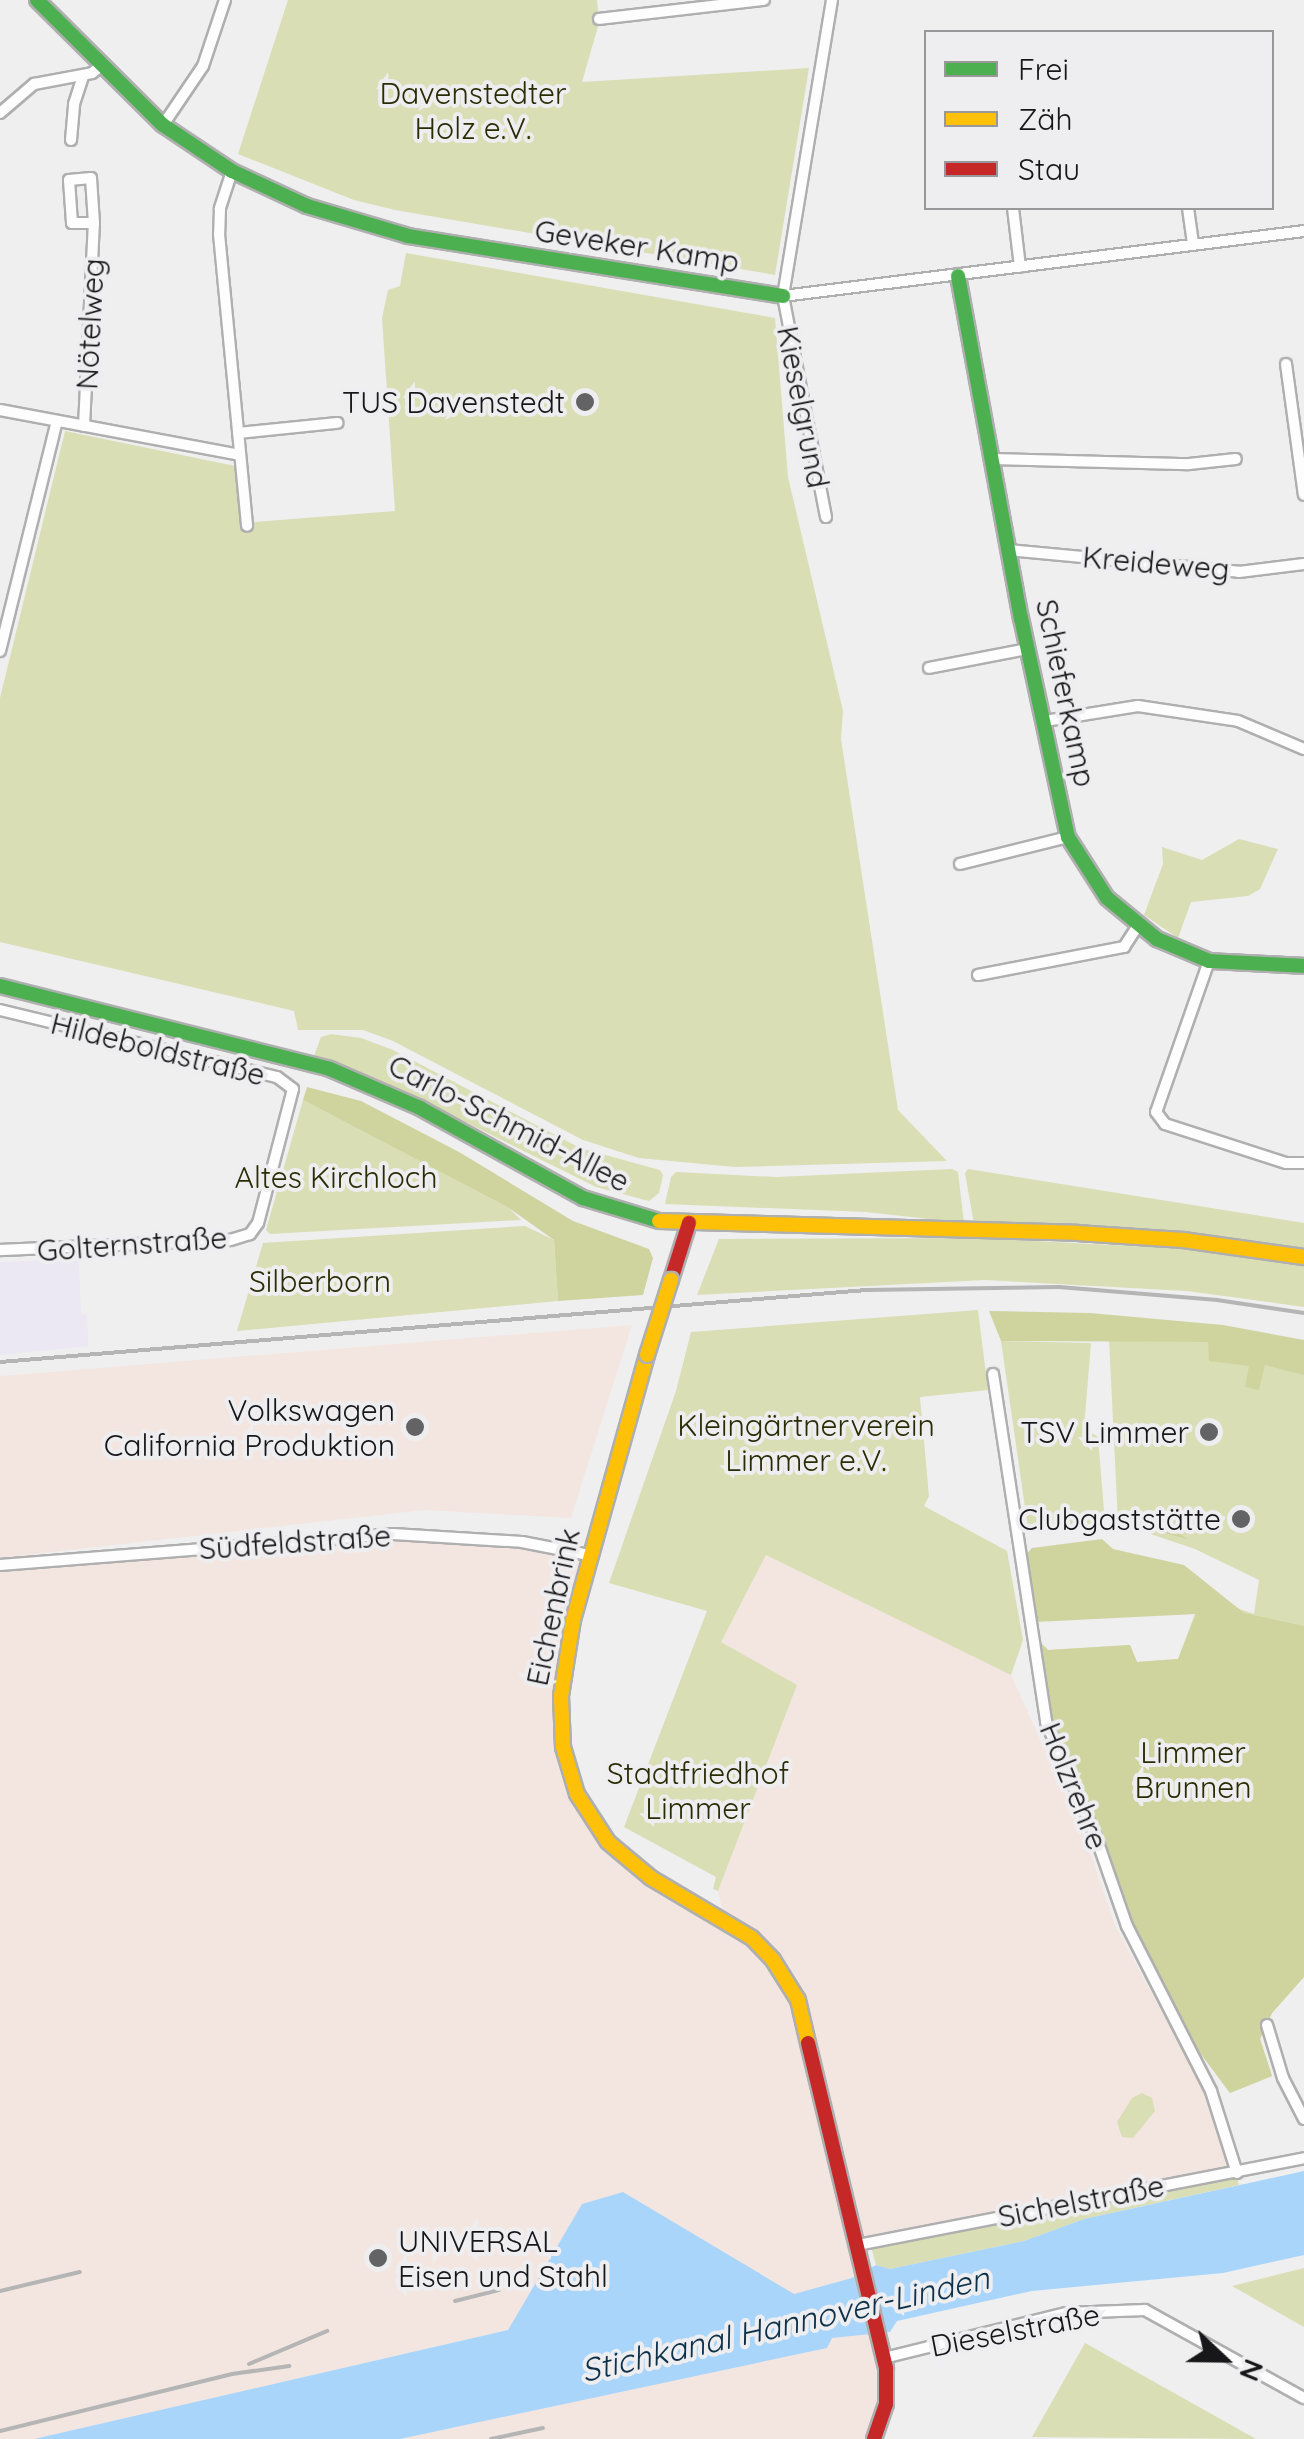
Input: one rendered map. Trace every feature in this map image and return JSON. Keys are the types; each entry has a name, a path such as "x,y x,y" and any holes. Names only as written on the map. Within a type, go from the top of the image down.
{"street":[{"name":"Geveker Kamp","path":"37,0 163,125 232,171 298,203 369,227 783,296 1304,231"},
{"path":"163,125 203,66 224,0"},
{"path":"600,19 764,0"},
{"path":"783,296 832,0"},
{"path":"0,112 34,84 83,76 101,66"},
{"path":"72,140 74,104 83,76"},
{"path":"232,171 220,210 219,234 247,526"},
{"name":"Nötelweg","path":"84,426 94,223 91,178 69,180 72,223 94,223"},
{"path":"1013,210 1020,267"},
{"path":"1188,210 1193,244"},
{"name":"Schieferkamp","path":"958,276 1008,550 1068,836 1106,898 1137,927 1209,961 1304,966"},
{"name":"Kieselgrund","path":"783,296 826,517"},
{"path":"1286,364 1304,496"},
{"path":"0,410 240,454"},
{"path":"0,652 56,421"},
{"path":"238,433 337,423"},
{"path":"993,458 1189,464 1236,459"},
{"name":"Kreideweg","path":"1008,550 1239,572 1304,564"},
{"path":"929,668 1028,649"},
{"path":"1045,721 1138,706 1238,721 1304,749"},
{"path":"960,864 1068,836"},
{"path":"978,974 1124,946 1137,927"},
{"path":"1209,961 1156,1112 1165,1124 1286,1163 1304,1163"},
{"name":"Carlo-Schmid-Allee","path":"0,986 330,1069 390,1092 583,1198 651,1219 1130,1236 1304,1258"},
{"name":"Hildeboldstraße","path":"0,1010 291,1084 292,1096 258,1223"},
{"name":"Eichenbrink","path":"689,1222 589,1555 561,1696 564,1747 577,1794 618,1852 651,1878 742,1930 788,1980 814,2052 884,2358 888,2392 874,2439"},
{"name":"Golternstraße","path":"0,1250 230,1240 250,1234 258,1223"},
{"name":"Holzrehre","path":"993,1374 1046,1722 1096,1837 1127,1926 1211,2091 1236,2173"},
{"name":"Südfeldstraße","path":"0,1565 393,1534 522,1542 589,1555"},
{"path":"1267,2025 1284,2078 1304,2119"},
{"name":"Sichelstraße","path":"858,2245 1304,2158"},
{"name":"Dieselstraße","path":"884,2358 1066,2313 1144,2310 1304,2398"}],"shaded area":[{"path":"0,1262 79,1262 81,1314 87,1315 88,1346 0,1355"},
{"path":"632,1325 571,1518 424,1510 0,1558 0,1376"},
{"path":"423,1534 589,1555 567,1650 568,1769 608,1842 724,1918 718,1891 797,1685 720,1643 766,1554 1011,1675 1086,1840 1115,1925 1198,2079 1237,2173 858,2245 886,2369 874,2439 400,2439 827,2347 832,2338 794,2295 623,2192 582,2204 508,2330 34,2439 0,2439 0,1565"}],"green space":[{"name":"Davenstedter Holz e.V.","path":"288,0 597,0 599,23 582,82 809,68 775,275 395,210 354,200 238,154"},
{"path":"406,253 775,318 788,477 843,711 841,739 898,1110 947,1161 735,1167 639,1158 583,1140 393,1041 363,1030 298,1030 294,1011 0,942 0,698 65,431 235,466 242,523 395,511 382,318 388,290 400,286"},
{"path":"1239,839 1278,849 1260,889 1248,896 1191,902 1178,938 1144,915 1163,864 1162,847 1202,860"},
{"path":"331,1034 361,1038 393,1050 580,1148 660,1170 663,1175 659,1193 649,1201 596,1187 405,1092 314,1056 321,1037"},
{"path":"307,1087 361,1101 459,1152 573,1221 649,1249 653,1258 643,1295 558,1301 554,1240 509,1208 303,1100"},
{"name":"Altes Kirchloch","path":"303,1100 509,1208 521,1220 270,1234 266,1230"},
{"path":"952,1169 958,1172 964,1223 866,1212 665,1204 671,1177 676,1172 776,1177"},
{"path":"968,1169 1304,1223 1304,1252 974,1224 965,1173"},
{"name":"Silberborn","path":"525,1226 554,1240 558,1301 237,1331 263,1243"},
{"path":"975,1238 1189,1249 1291,1262 1304,1265 1304,1307 1187,1291 985,1280 697,1295 719,1239"},
{"name":"Kleingärtnerverein Limmer e.V.","path":"978,1310 988,1390 920,1397 929,1496 924,1506 1007,1551 1023,1640 1011,1675 766,1555 721,1642 797,1685 718,1891 713,1889 716,1877 624,1827 707,1611 609,1583 676,1391 691,1332"},
{"path":"989,1311 1090,1313 1223,1325 1304,1340 1304,1375 1265,1365 1259,1390 1245,1387 1249,1366 1209,1361 1208,1342 1001,1341"},
{"name":"Limmer Brunnen","path":"1109,1339 1304,1340 1304,1977 1272,2013 1260,2039 1272,2076 1230,2093 1192,2042 1132,1930 1052,1717 1038,1640 1048,1650 1130,1645 1137,1662 1178,1659 1196,1611 1234,1607 1254,1614 1259,1580 1195,1549 1118,1523"},
{"path":"1001,1341 1091,1343 1084,1428 1098,1437 1105,1523 1028,1528"},
{"path":"1150,1511 1187,1539 1120,1521 1120,1513"},
{"name":"Limmer Brunnen","path":"1102,1539 1113,1549 1184,1565 1244,1613 1304,1626 1304,1977 1272,2013 1260,2039 1272,2076 1230,2093 1192,2042 1132,1930 1052,1717 1038,1640 1048,1650 1130,1645 1137,1662 1178,1659 1196,1614 1035,1622 1026,1555 1032,1548"},
{"path":"1142,2093 1152,2098 1155,2111 1133,2138 1122,2137 1117,2122 1132,2098"},
{"path":"1236,2173 1239,2185 1084,2219 1024,2241 890,2269 876,2265 870,2243"},
{"path":"1304,2268 1304,2327 1232,2286"},
{"path":"1085,2343 1256,2439 1032,2437"}],"water":[{"name":"Stichkanal Hannover-Linden","path":"1304,2171 1304,2255 1223,2273 1032,2291 897,2321 890,2332 832,2338 827,2348 400,2439 34,2439 508,2330 582,2204 623,2192 794,2294 852,2278 876,2265 890,2269 1024,2241 1084,2219"}],"railway":[{"path":"0,1362 867,1290 1059,1287 1217,1300 1304,1313"},
{"path":"0,2291 80,2272"},
{"path":"455,2301 499,2290"},
{"path":"249,2364 327,2331"},
{"path":"0,2431 232,2374 289,2366"},
{"path":"491,2439 543,2428"}],"traffic: fast":[{"path":"37,0 163,125 232,171 307,206 408,236 783,296"},
{"path":"958,276 1021,618 1068,837 1107,898 1157,939 1209,961 1304,966"},
{"path":"0,986 330,1069 420,1108 583,1198 659,1221"}],"traffic: slow":[{"path":"659,1221 1077,1233 1183,1240 1304,1257"},
{"path":"647,1355 671,1280"},
{"path":"647,1355 573,1620 561,1696 563,1747 577,1794 608,1842 651,1878 752,1938 773,1960 798,2000 808,2043"}],"traffic: jam":[{"path":"671,1280 689,1223"},
{"path":"808,2043 886,2369 886,2404 874,2439"}],"place":[{"name":"TUS Davenstedt","path":"585,402"},
{"name":"Volkswagen California Produktion","path":"415,1427"},
{"name":"TSV Limmer","path":"1209,1432"},
{"name":"Clubgaststätte","path":"1241,1519"},
{"name":"UNIVERSAL Eisen und Stahl","path":"378,2258"}],"park label":[{"name":"Stadtfriedhof Limmer","path":"698,1790"}]}
